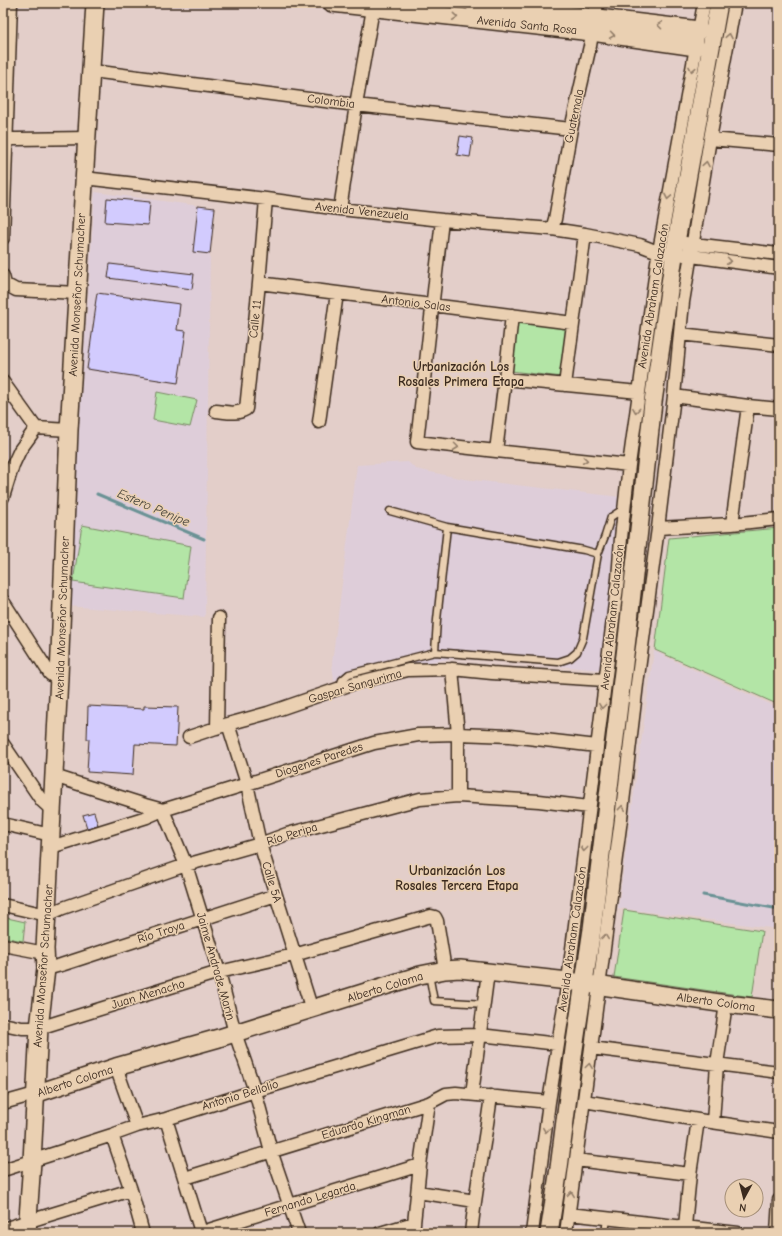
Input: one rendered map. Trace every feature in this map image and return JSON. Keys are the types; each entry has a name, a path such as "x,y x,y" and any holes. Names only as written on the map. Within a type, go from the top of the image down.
{"street":[{"path":"3,238 6,52 11,3"},
{"name":"Avenida Monseñor Schumacher","path":"27,1227 39,1028 45,961 53,811 69,430 95,3"},
{"name":"Avenida Santa Rosa","path":"332,3 595,17 696,47"},
{"name":"Avenida Santa Rosa","path":"473,3 699,30"},
{"name":"Avenida Abraham Calazacón","path":"549,1233 574,1049 592,985 621,819 658,528 680,334 675,248 696,47 704,3"},
{"name":"Avenida Abraham Calazacón","path":"566,1233 591,1048 592,985 653,402 675,248 719,3"},
{"name":"Avenida Abraham Calazacón","path":"532,1233 549,1102 568,981 606,680 618,579 629,464 639,392 675,248 710,139 735,3"},
{"path":"340,209 356,105 374,6"},
{"name":"Guatemala","path":"552,229 571,129 595,17"},
{"name":"Colombia","path":"92,71 356,105 571,129"},
{"path":"5,138 87,138"},
{"path":"710,139 779,145"},
{"name":"Avenida Venezuela","path":"84,178 340,209 442,220 552,229 640,245 779,254"},
{"name":"Calle 11","path":"216,411 240,412 246,408 266,199"},
{"path":"442,220 417,442 629,464"},
{"path":"565,385 585,234"},
{"name":"Avenida Venezuela","path":"675,248 779,268"},
{"path":"3,276 5,284 16,290 78,293"},
{"name":"Antonio Salas","path":"259,283 573,322"},
{"path":"319,422 337,293"},
{"path":"496,451 506,379 512,315"},
{"path":"680,334 779,345"},
{"path":"506,379 639,392"},
{"path":"3,382 36,428"},
{"path":"674,396 779,409"},
{"path":"732,524 748,406"},
{"path":"36,428 69,430"},
{"path":"3,497 13,465 20,450 36,428"},
{"path":"658,528 732,524 779,519"},
{"path":"3,601 50,674 54,677 59,677"},
{"path":"189,737 222,726 219,618"},
{"path":"452,669 458,734 458,796"},
{"name":"Gaspar Sangurima","path":"222,726 268,713 355,684 408,670 452,669 606,680"},
{"name":"Calle 5A","path":"222,726 247,784 260,844 312,1010"},
{"name":"Diogenes Paredes","path":"51,841 147,817 163,810 374,743 418,735 458,734 510,736 597,746"},
{"path":"3,744 42,801 53,811"},
{"path":"54,776 163,810"},
{"name":"Río Peripa","path":"47,915 186,865 260,844 288,834 420,799 458,796 539,801 589,807"},
{"name":"Jaime Andrade Marin","path":"163,810 186,865 219,972 235,1033 255,1091 271,1151 299,1233"},
{"path":"3,824 51,841"},
{"name":"Río Troya","path":"3,945 45,961 61,965 276,895"},
{"path":"3,905 47,915"},
{"name":"Juan Menacho","path":"3,1024 22,1028 39,1028 219,972 294,955 431,916 435,917 437,921 445,970"},
{"name":"Alberto Coloma","path":"4,1103 116,1067 312,1010 429,973 445,970 460,969 568,981 726,1004 779,1010"},
{"path":"472,1094 488,972"},
{"path":"713,1122 717,1064 726,1004"},
{"name":"Antonio Bellolio","path":"3,1170 137,1126 166,1119 438,1036 480,1035 558,1044"},
{"path":"591,1048 779,1072"},
{"path":"116,1067 137,1126"},
{"name":"Eduardo Kingman","path":"185,1178 429,1103 446,1094 472,1094 549,1102"},
{"path":"471,1233 492,1096"},
{"path":"584,1101 779,1132"},
{"path":"380,1233 413,1228 429,1103"},
{"path":"166,1119 185,1178 200,1233"},
{"path":"685,1226 690,1174 698,1120"},
{"path":"112,1135 131,1190 143,1233"},
{"path":"576,1160 690,1174"},
{"name":"Fernando Legarda","path":"200,1233 420,1165"},
{"path":"3,1229 27,1227 131,1190"},
{"path":"418,1192 475,1201"},
{"path":"777,1233 779,1200"},
{"path":"568,1214 738,1233"}],"lane":[{"path":"339,689 342,680 349,674 435,652 558,662 570,658 577,652 583,638 598,554 611,517 624,510"},
{"path":"390,511 447,527 584,550 598,554"},
{"path":"435,652 447,527"},
{"path":"429,973 434,1001 485,1004"},
{"path":"606,1233 607,1219"}],"shaded area":[{"path":"95,192 215,208 210,254 205,617 67,606"},
{"path":"408,462 416,469 464,479 621,497 600,670 465,657 379,669 334,681 332,663 357,465"},
{"path":"654,651 779,708 779,929 618,908"}],"green space":[{"path":"516,322 567,328 562,377 511,371"},
{"path":"157,392 197,400 190,427 153,420"},
{"path":"82,525 191,546 184,598 73,582"},
{"path":"779,528 779,705 655,650 669,538"},
{"path":"624,910 762,931 752,997 614,977"},
{"path":"3,917 25,922 23,941 3,937"}],"building":[{"path":"460,136 473,138 470,157 457,155"},
{"path":"107,198 150,202 148,225 105,222"},
{"path":"198,206 215,208 210,254 193,252"},
{"path":"110,264 194,274 192,289 108,278"},
{"path":"97,293 180,304 177,330 186,331 178,383 87,369"},
{"path":"88,706 144,709 144,706 178,707 176,746 135,744 133,775 87,772 89,739 87,739"},
{"path":"94,812 98,825 87,828 83,815"}],"waterway":[{"name":"Estero Penipe","path":"97,494 204,539"},
{"name":"Estero Penipe","path":"703,895 779,909"}],"district":[{"name":"Urbanización Los Rosales Primera Etapa","path":"461,374"},
{"name":"Urbanización Los Rosales Tercera Etapa","path":"457,878"}]}
